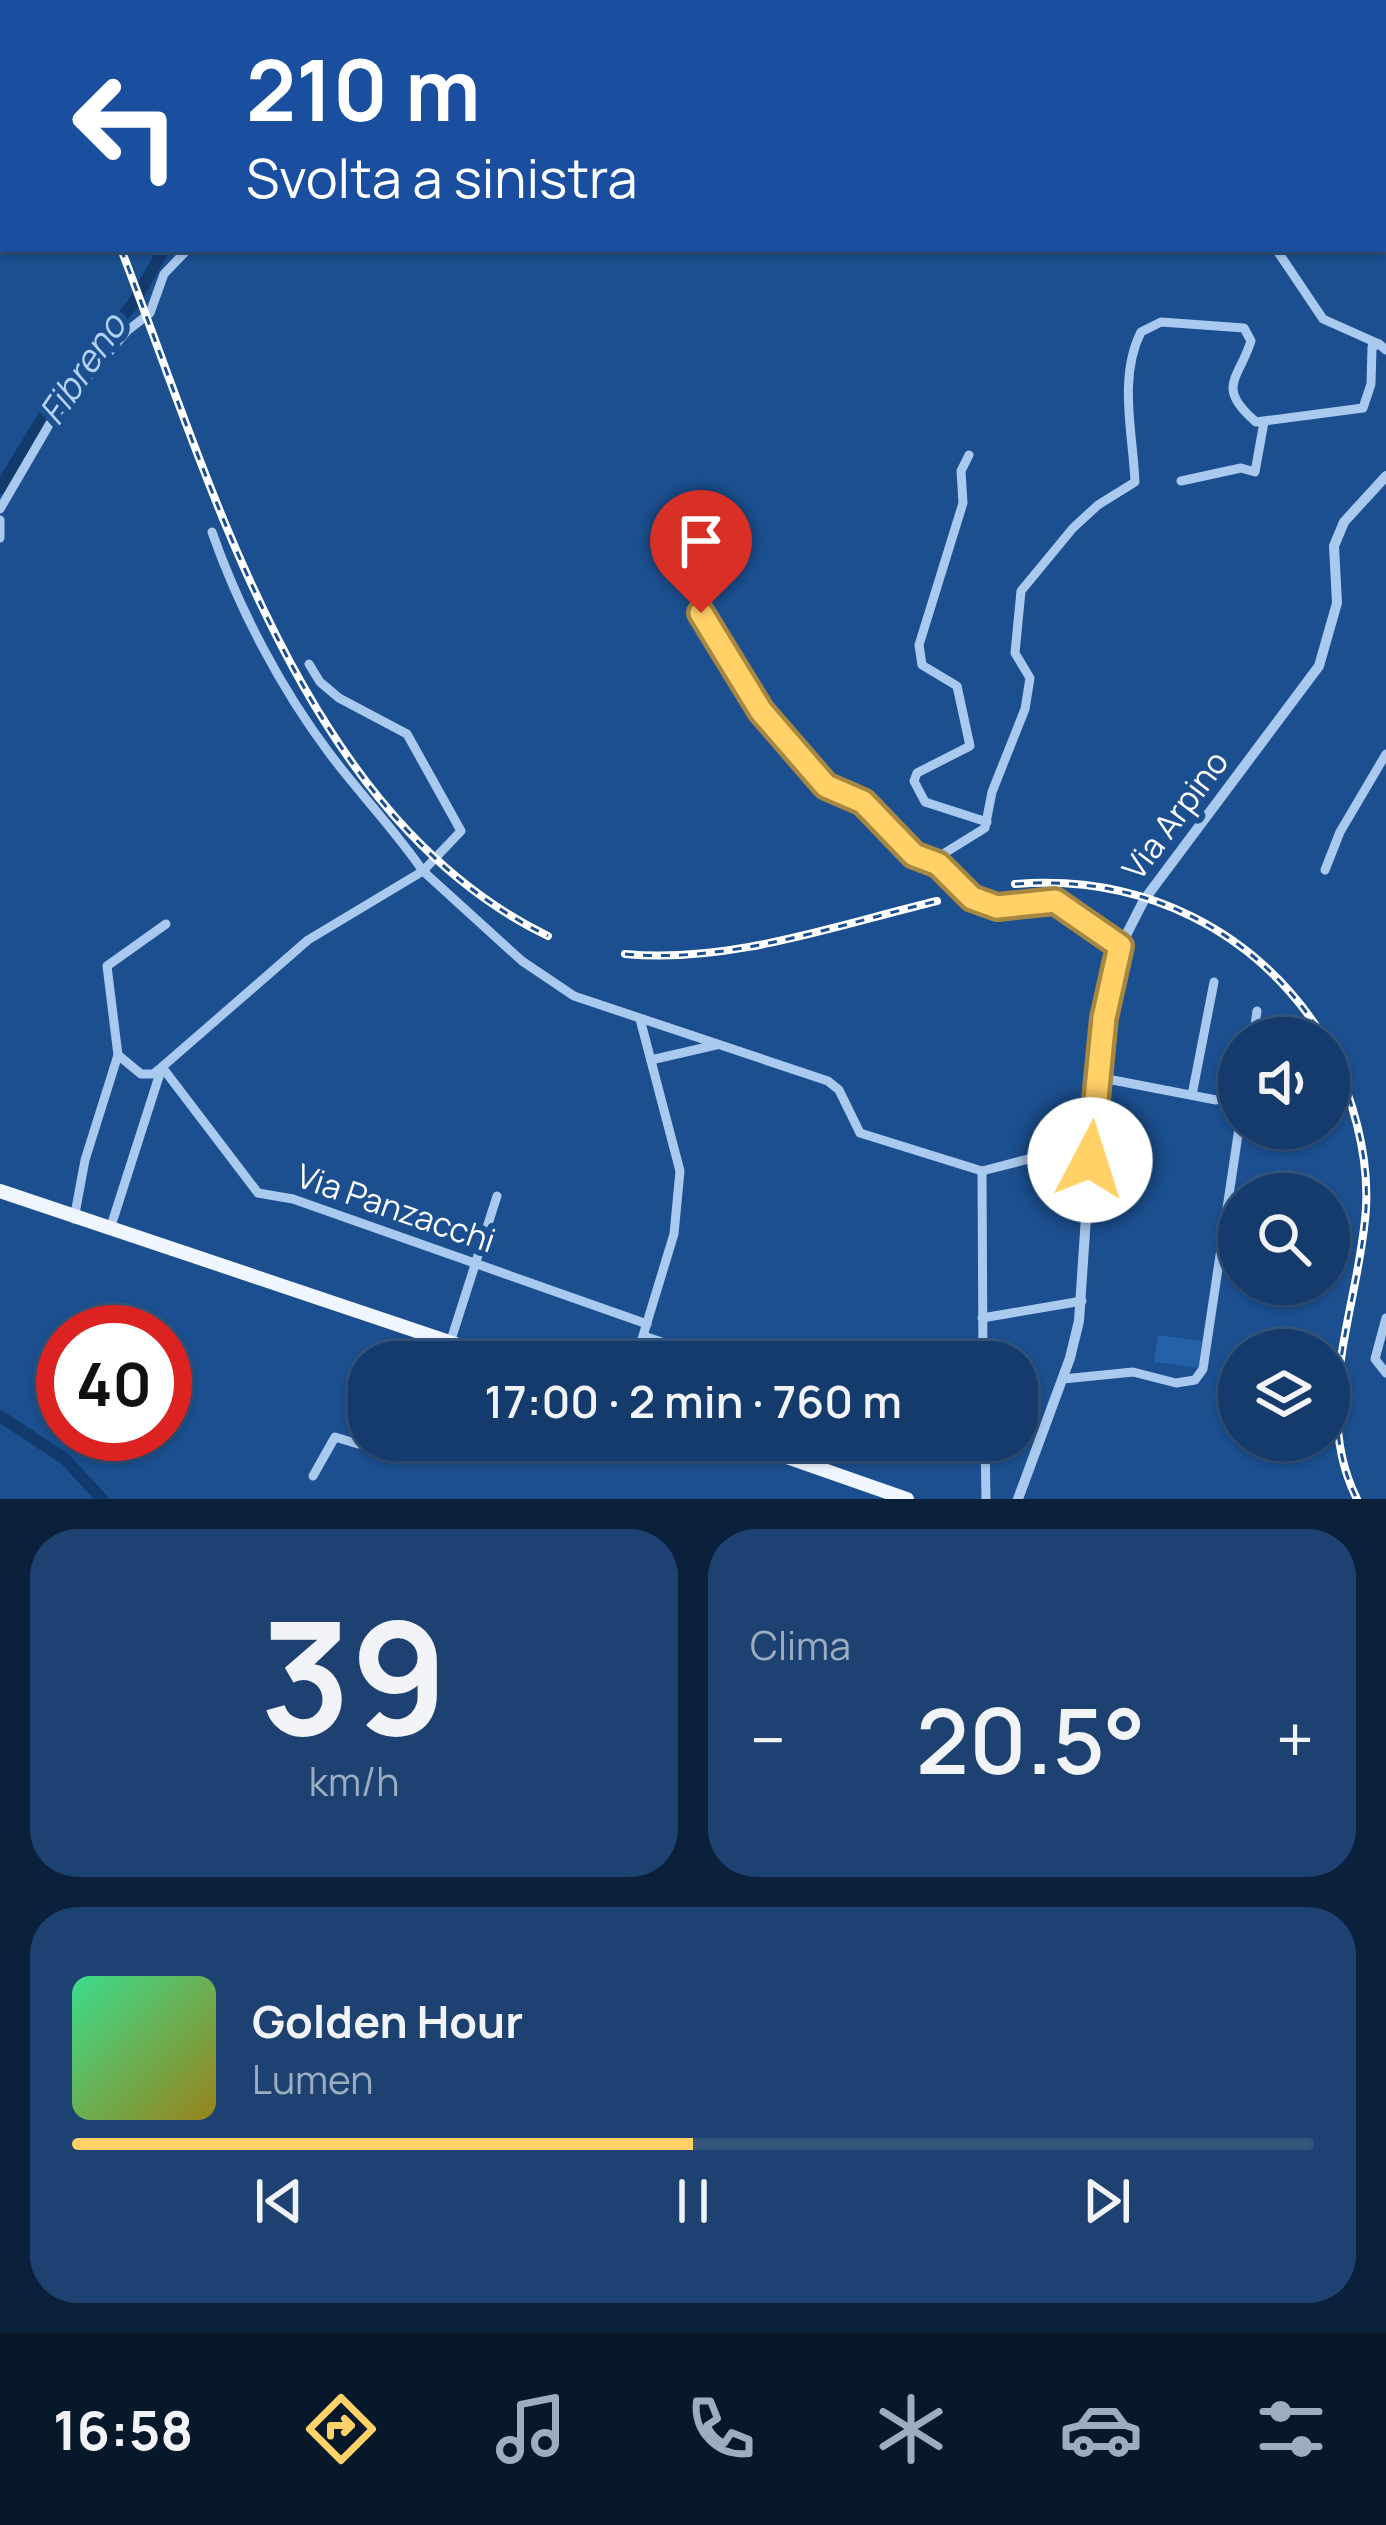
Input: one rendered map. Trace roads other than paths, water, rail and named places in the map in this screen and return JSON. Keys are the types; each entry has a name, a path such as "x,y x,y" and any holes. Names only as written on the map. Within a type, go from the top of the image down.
{"main road":[{"path":"0,1191 445,1341"},
{"path":"799,1461 907,1499"}],"street":[{"path":"0,509 56,414 128,331 150,313 164,274 185,252"},
{"path":"1278,252 1323,319 1382,347"},
{"path":"938,864 941,855 975,837 987,822 991,795 1031,688 1030,677 1015,653 1022,591 1073,528 1135,482 1129,381 1141,332 1161,322 1244,328 1251,341 1231,386 1250,418 1264,422 1363,408 1372,347 1382,347"},
{"path":"1181,481 1241,468 1255,472 1264,422"},
{"path":"969,454 961,471 963,503 919,645 926,669 957,686 970,746 917,773 914,781 925,802 987,822"},
{"name":"Via Arpino","path":"1018,1499 1063,1378 1082,1301 1097,1077 1108,992 1120,946 1144,900 1318,665 1337,603 1334,546 1344,522 1386,476"},
{"path":"0,520 0,538"},
{"path":"212,532 254,626 299,707 357,790 423,871 543,976 575,997 833,1084 862,1135 982,1171 1091,1143"},
{"path":"697,608 761,711 833,792 863,802 918,858 938,864 977,900 997,907 1055,901 1120,946"},
{"path":"118,1055 141,1074 153,1074 308,940 423,871 461,833 412,741 398,727 339,698 320,682 309,664"},
{"path":"1325,870 1340,832 1386,754"},
{"path":"74,1219 86,1156 118,1055 106,966 166,924"},
{"path":"1192,1095 1214,982"},
{"path":"1256,1017 1257,1011"},
{"path":"640,1019 680,1172 674,1234 642,1341"},
{"path":"651,1060 718,1045"},
{"path":"110,1230 163,1067"},
{"name":"Via Panzacchi","path":"163,1067 258,1193 290,1198 647,1324"},
{"path":"1097,1077 1216,1100"},
{"path":"1063,1378 1133,1372 1176,1383 1196,1380 1203,1369 1236,1149"},
{"path":"982,1171 983,1341"},
{"path":"445,1341 497,1196"},
{"path":"982,1318 1082,1301"},
{"path":"1386,1318 1375,1359 1386,1372"},
{"path":"644,1336 659,1341"},
{"path":"313,1477 335,1437 348,1441"},
{"path":"985,1461 986,1499"}],"waterway":[{"name":"Fibreno","path":"0,488 56,396 133,304 162,252"},
{"path":"0,1416 65,1459 102,1499"}],"railway":[{"path":"122,252 231,538 276,636 329,728 390,812 463,882 548,936"},
{"path":"1015,884 1107,889 1192,916 1265,967 1309,1017"},
{"path":"625,954 664,956 743,948 937,901"},
{"path":"1350,1103 1365,1167 1366,1208 1342,1355 1338,1428 1357,1499"}]}
